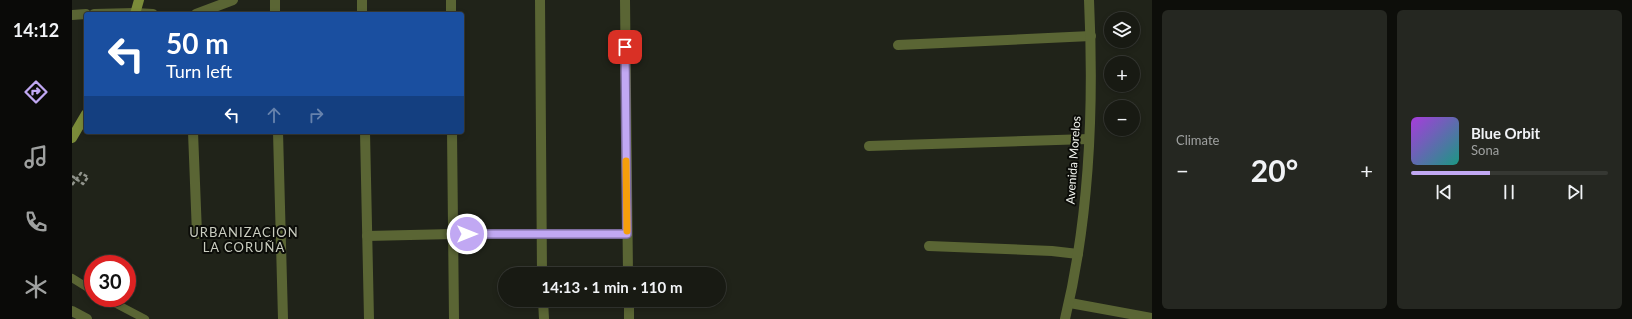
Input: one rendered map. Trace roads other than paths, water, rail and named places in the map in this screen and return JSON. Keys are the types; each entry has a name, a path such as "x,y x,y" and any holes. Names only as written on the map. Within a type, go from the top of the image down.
{"main road":[{"path":"135,12 139,0"},
{"path":"73,136 84,117"}],"street":[{"path":"201,12 233,0"},
{"path":"275,0 275,12"},
{"path":"362,0 362,12"},
{"path":"451,0 452,12"},
{"path":"540,0 542,267"},
{"path":"624,0 628,267"},
{"name":"Avenida Morelos","path":"1065,319 1070,302 1078,254 1087,177 1091,36 1089,0"},
{"path":"72,15 84,14"},
{"path":"898,45 1091,36"},
{"path":"194,134 197,234"},
{"path":"278,134 283,319"},
{"path":"365,134 369,319"},
{"path":"452,134 454,319"},
{"path":"869,146 1089,139"},
{"path":"367,236 453,234 627,234"},
{"path":"929,246 1052,251 1078,254"},
{"path":"1070,302 1152,318"},
{"path":"543,307 544,319"},
{"path":"628,307 629,319"},
{"path":"72,311 87,319"}],"lane":[{"path":"72,278 84,285"},
{"path":"122,307 145,319"}],"district":[{"name":"URBANIZACION LA CORUÑA","path":"244,240"}]}
